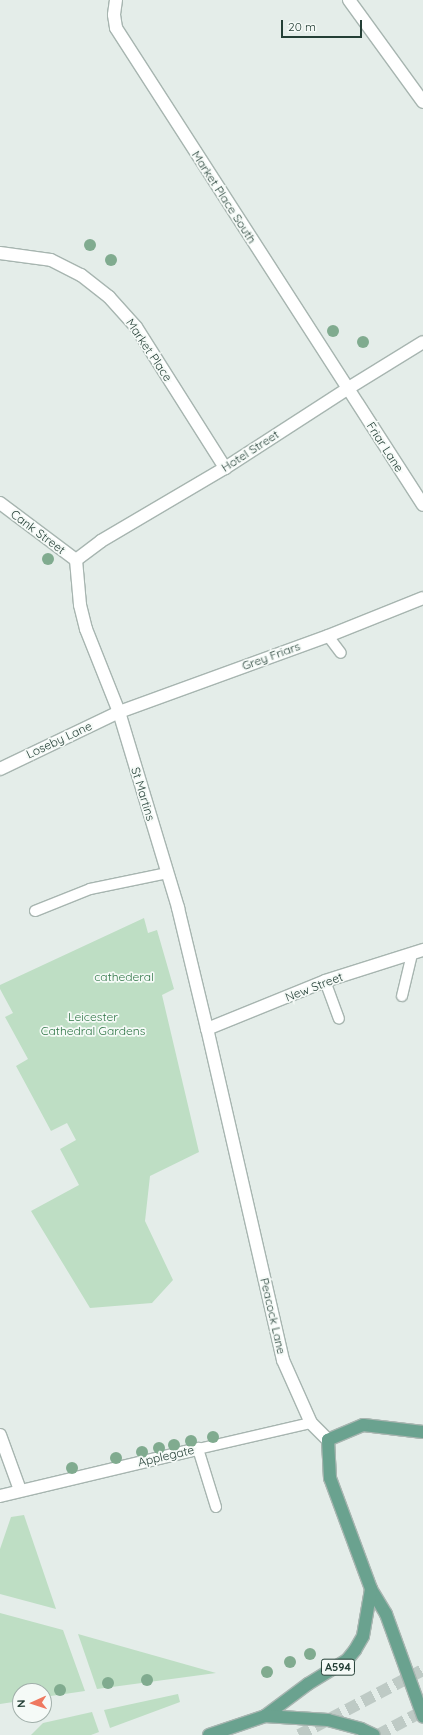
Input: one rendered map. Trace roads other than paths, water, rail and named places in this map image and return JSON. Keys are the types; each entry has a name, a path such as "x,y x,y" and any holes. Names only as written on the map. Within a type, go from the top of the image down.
{"main road":[{"path":"328,1440 363,1425 423,1432"},
{"name":"A594","path":"328,1440 330,1478 371,1589 386,1614 423,1716"},
{"name":"A594","path":"209,1735 265,1716 308,1684 347,1660 363,1636 371,1589"},
{"name":"A594","path":"265,1716 328,1720 360,1732 374,1735"}],"street":[{"name":"Market Place South","path":"116,0 114,15 116,28 347,389"},
{"path":"349,0 423,102"},
{"name":"Market Place","path":"0,253 51,260 81,275 109,297 136,328 225,468"},
{"name":"Hotel Street","path":"76,560 101,541 225,468 423,342"},
{"name":"Friar Lane","path":"347,389 423,504"},
{"name":"Cank Street","path":"0,503 76,560"},
{"name":"St Martins","path":"76,560 80,605 86,629 119,712 167,873 207,1029"},
{"name":"Grey Friars","path":"119,712 328,636 423,598"},
{"name":"Loseby Lane","path":"0,769 119,712"},
{"name":"New Street","path":"207,1029 325,981 418,952"},
{"name":"Peacock Lane","path":"207,1029 283,1360 311,1422 328,1440"},
{"path":"0,1435 20,1490"},
{"name":"Applegate","path":"0,1496 198,1448"}],"lane":[{"path":"328,636 341,653"},
{"path":"35,911 90,889 167,873"},
{"path":"402,996 418,952"},
{"path":"325,981 338,1019"},
{"name":"Applegate","path":"198,1448 311,1422"},
{"path":"198,1448 216,1507"}],"tunnel":[{"path":"299,1735 423,1670"},
{"path":"378,1735 423,1711"}],"park label":[{"name":"cathederal","path":"124,977"},
{"name":"Leicester Cathedral Gardens","path":"93,1024"}]}
